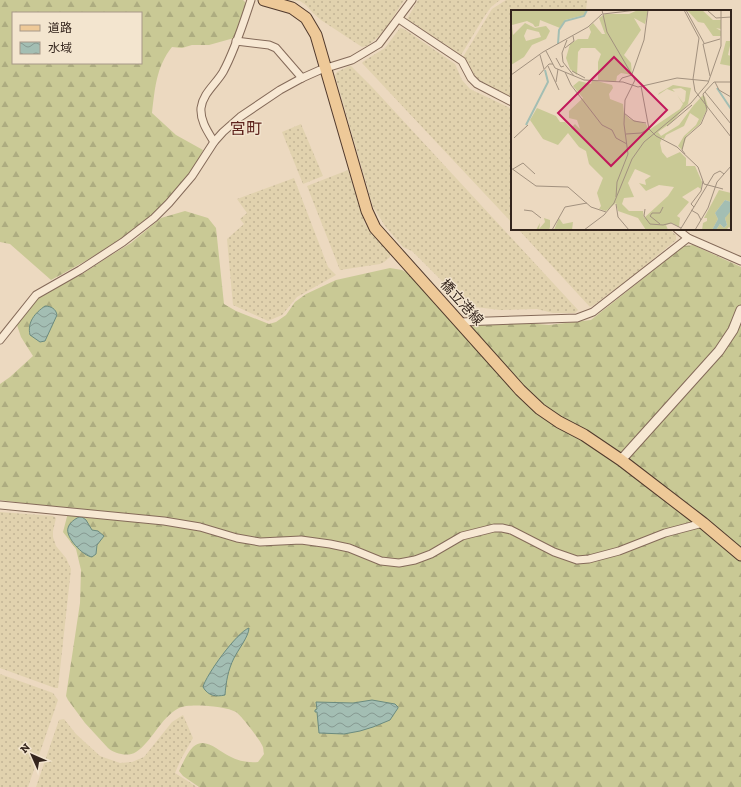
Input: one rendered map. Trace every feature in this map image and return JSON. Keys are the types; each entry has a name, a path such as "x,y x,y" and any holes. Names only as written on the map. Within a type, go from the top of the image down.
{"main road":[{"name":"橋立港線","path":"264,0 292,8 306,18 316,35 367,211 375,228 520,390 540,409 559,422 584,435 621,460 741,555"}],"street":[{"path":"214,142 203,123 201,108 207,93 223,72 251,0"},
{"path":"0,340 36,294 80,270 123,242 154,218 192,176 214,142 223,132 251,109 280,90 302,78 326,68 352,60 379,44 412,0"},
{"path":"399,19 462,61 471,78 477,84 511,101"},
{"path":"236,41 268,45 276,48 302,78"},
{"path":"679,230 688,238 741,261"},
{"path":"460,322 577,318 587,315 593,312 688,238"},
{"path":"621,460 719,351 733,330 741,310"},
{"path":"0,505 164,521 200,527 237,538 260,542 301,540 330,544 356,550 381,561 399,563 415,560 431,554 462,536 494,528 511,530 554,552 577,560 589,559 619,551 665,533 702,523"}],"shaded area":[{"path":"289,0 404,0 386,28 378,37 367,46 362,47 321,20 300,1"},
{"path":"418,0 500,0 491,7 461,55 407,19"},
{"path":"506,0 587,0 586,10 511,10 511,98 476,78 463,57 492,9"},
{"path":"400,28 404,29 455,64 462,80 470,89 511,109 511,222 362,63 385,48"},
{"path":"351,66 372,87 578,310 575,313 553,313 537,309 500,310 467,306 412,251 403,247 385,226 373,207 335,75 337,72"},
{"path":"301,124 323,176 303,184 282,132"},
{"path":"348,170 365,224 390,253 390,257 380,264 340,270 307,186"},
{"path":"294,178 328,267 336,275 297,297 282,315 268,321 233,305 227,239 244,224 240,219 247,213 237,199"},
{"path":"519,230 670,230 676,235 676,240 635,274 590,307"},
{"path":"0,512 53,516 56,518 53,537 56,546 66,558 71,569 58,688 0,668"},
{"path":"0,674 53,693 58,700 28,787 0,787"},
{"path":"183,715 193,738 175,773 197,787 36,787 59,720 64,719 76,734 100,756 120,763 132,762 144,757 172,722"}],"green space":[{"path":"0,0 243,0 247,4 234,38 209,45 192,45 182,48 172,47 159,70 152,113 176,135 203,150 193,169 180,187 147,219 129,233 110,246 51,280 10,244 0,242"},
{"path":"185,211 208,218 216,228 224,304 236,311 269,324 276,322 286,315 295,302 306,294 336,280 390,268 402,270 412,276 458,326 526,323 549,325 591,320 684,246 693,245 741,267 741,787 199,787 183,776 179,771 189,752 198,744 207,744 232,758 247,762 258,762 264,754 263,747 250,727 236,712 224,708 207,706 184,706 172,712 142,748 133,754 122,754 114,752 108,748 85,723 66,696 80,603 81,570 76,549 63,532 69,509 0,500 0,384 33,356 21,337 17,325 30,306 44,293 82,274 131,243 161,218"}],"water":[{"path":"45,306 53,308 57,315 45,341 40,342 30,335 29,330 35,315"},
{"path":"79,517 86,520 92,530 98,531 104,536 97,545 96,554 92,557 80,550 69,536 69,526"},
{"path":"249,628 249,631 230,667 225,695 215,696 210,694 203,687 205,681 230,645 237,637"},
{"path":"372,700 395,704 398,708 390,720 373,727 344,734 319,733 317,712 315,712 317,709 316,702 353,703"}],"district":[{"name":"宮町","path":"246,128"}]}
